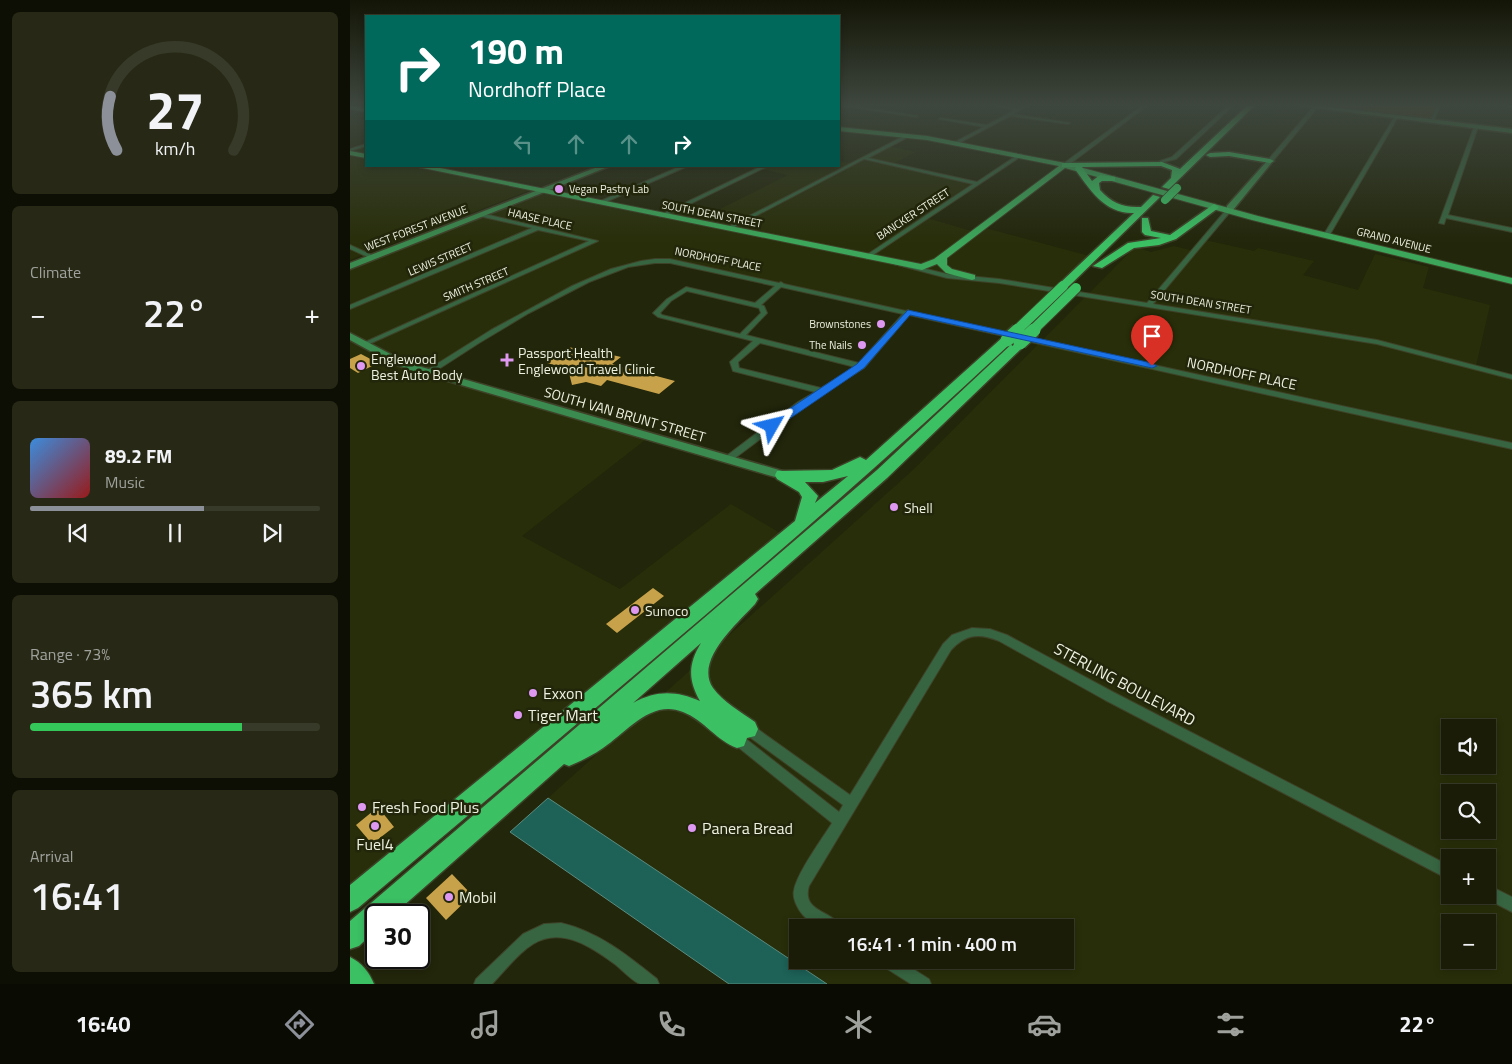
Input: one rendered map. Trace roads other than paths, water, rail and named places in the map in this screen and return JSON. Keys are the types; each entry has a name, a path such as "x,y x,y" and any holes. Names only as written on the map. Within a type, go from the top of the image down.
{"highway":[{"path":"350,900 801,524 1076,288 1145,220 1166,187 1176,183 1202,152"},
{"path":"350,937 923,436 1014,342 1063,286 1143,209 1160,198 1213,152"},
{"path":"1230,152 1240,155"},
{"path":"1210,155 1222,153 1270,161"},
{"path":"1065,165 1149,164 1197,157"},
{"path":"1149,164 1174,167 1176,170 1176,183"},
{"path":"1096,189 1095,183 1100,178 1106,176 1106,168 1120,165"},
{"path":"1079,169 1105,200 1118,220 1114,237"},
{"path":"1105,200 1120,210 1143,209"},
{"path":"1098,266 1131,245 1163,241 1173,237 1177,232 1214,207"},
{"path":"1145,220 1145,230 1150,234 1163,236 1177,232"},
{"path":"782,475 820,478 842,473 881,445 912,428"},
{"path":"782,475 809,493 809,503 801,524"},
{"path":"742,734 707,695 700,681 699,666 710,643 731,621 774,568"},
{"path":"532,779 596,740 629,713 661,702 683,703 697,708 742,734"},
{"path":"350,970 361,984"}],"main road":[{"path":"350,152 365,156"},
{"name":"GRAND AVENUE","path":"1001,152 1065,165 1326,236 1512,281"},
{"path":"972,277 946,270 942,266 942,257 1065,165"},
{"name":"SOUTH DEAN STREET","path":"422,167 866,257 922,266 942,257"},
{"name":"GRAND AVENUE","path":"1106,176 1229,210"}],"street":[{"path":"727,229 876,152"},
{"path":"1065,165 1083,152"},
{"path":"1162,162 1174,158 1181,152"},
{"path":"1149,305 1278,152"},
{"path":"1326,236 1375,152"},
{"path":"1442,223 1467,152"},
{"name":"BANCKER STREET","path":"866,257 1021,156"},
{"path":"864,158 978,184"},
{"path":"840,162 856,163"},
{"name":"WEST FOREST AVENUE","path":"350,266 604,167"},
{"path":"599,203 684,167"},
{"path":"661,216 764,167"},
{"name":"HAASE PLACE","path":"481,215 594,242"},
{"path":"1445,216 1512,230"},
{"name":"LEWIS STREET","path":"350,307 537,228"},
{"name":"SMITH STREET","path":"365,344 594,242"},
{"path":"350,247 372,257"},
{"name":"SOUTH DEAN STREET","path":"885,260 920,271 972,277 1377,342 1512,377"},
{"name":"NORDHOFF PLACE","path":"428,372 528,310 596,276 632,264 657,261 681,262 1381,420 1512,446"},
{"path":"754,303 778,283"},
{"path":"742,336 764,313 762,307 754,303 686,289 669,300 656,313 660,316 861,366"},
{"path":"728,459 797,407 861,366 908,312"},
{"name":"SOUTH VAN BRUNT STREET","path":"350,336 396,361 428,372 782,475"},
{"path":"759,340 734,362 736,369 822,391"},
{"name":"STERLING BOULEVARD","path":"820,919 802,905 800,894 805,878 946,647 960,636 986,632 1003,638 1109,696 1441,867"},
{"path":"742,734 851,803"},
{"path":"742,734 840,821"},
{"path":"1496,896 1512,905"},
{"path":"481,984 528,939 544,932 558,929 568,930 590,939 652,984"},
{"path":"900,969 924,984"}],"water":[{"path":"548,798 789,959 789,969 804,969 827,984 729,984 510,832"}],"place":[{"name":"Vegan Pastry Lab","path":"559,189"},
{"name":"Brownstones","path":"881,324"},
{"name":"The Nails","path":"862,345"},
{"name":"Passport Health Englewood Travel Clinic","path":"507,360"},
{"name":"Englewood Best Auto Body","path":"361,366"},
{"name":"Shell","path":"894,507"},
{"name":"Sunoco","path":"635,610"},
{"name":"Exxon","path":"533,693"},
{"name":"Tiger Mart","path":"518,715"},
{"name":"Fresh Food Plus","path":"362,807"},
{"name":"Fuel4","path":"375,826"},
{"name":"Panera Bread","path":"692,828"},
{"name":"Mobil","path":"449,897"}]}
